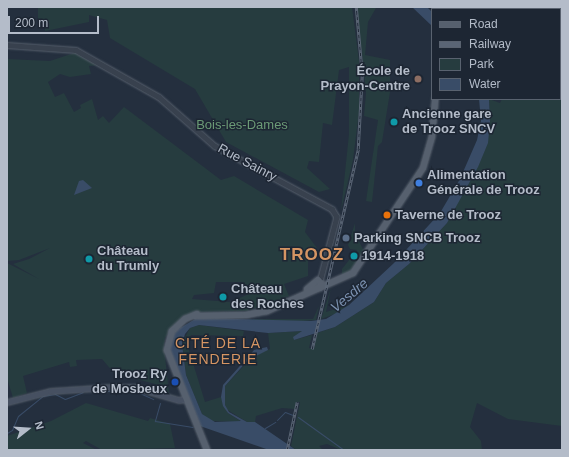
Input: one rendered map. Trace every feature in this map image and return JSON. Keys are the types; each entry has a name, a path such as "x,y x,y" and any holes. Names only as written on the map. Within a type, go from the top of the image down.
{"main road":[{"path":"207,450 168,356 167,346 172,331 194,316 259,313 317,284 355,272 407,195 427,159 432,136 435,100"},
{"path":"7,402 50,391 112,387 134,387 179,400 186,399"}],"street":[{"name":"Rue Sainry","path":"7,45 76,50 159,97 215,146 332,209 337,217 324,266 317,284"}],"green space":[{"name":"Bois-les-Dames","path":"38,7 352,7 359,61 359,112 353,160 341,211 349,134 349,67 339,70 332,125 323,123 319,162 309,161 307,168 330,189 319,192 226,142 195,89 110,38 107,20 89,15 89,22 45,31 45,21 38,22"},
{"path":"357,7 376,8 368,22 365,55 390,60 390,92 382,142 378,146 372,202 366,201 378,120 364,116 366,93"},
{"path":"469,7 562,7 562,426 508,419 477,403 470,427 481,441 482,450 341,450 327,444 319,446 323,450 296,450 291,446 300,402 296,402 295,409 282,408 256,416 255,422 247,422 226,409 223,397 225,386 252,357 270,349 268,333 302,331 294,340 312,335 309,348 314,349 317,333 335,327 374,302 386,283 409,264 447,223 490,122 489,100 500,103 502,100 561,100 561,8"},
{"path":"77,52 100,65 89,66 91,74 70,77 60,74 48,82 55,97 64,93 74,112 81,108 80,105 92,99 98,120 103,116 109,123 124,107 221,180 234,176 308,220 305,232 317,248 308,258 308,276 284,284 289,296 247,311 200,312 186,316 173,327 165,338 164,346 169,394 155,384 114,373 102,359 76,360 77,366 70,367 69,362 23,376 27,393 13,398 7,378 7,263 39,279 13,264 29,259 50,248 19,260 7,261 7,59 50,61","holes":["216,282 242,282 256,291 230,302 192,299 194,295 214,293"]},
{"path":"355,223 355,234 364,251 352,270 342,276 342,269 357,250 350,249 348,245"},
{"path":"331,288 326,312 349,305 338,313 321,319"},
{"path":"319,306 316,320 278,323 248,319 313,319"},
{"path":"199,325 244,331 243,336 191,335 188,347 205,402 221,397 228,413 242,422 210,421 202,414 186,375 182,343 190,328"},
{"path":"86,403 148,421 150,418 170,424 175,448 102,450 86,441 83,443 97,450 7,450 7,436 51,421"}],"water":[{"path":"412,7 427,7 431,11 431,25"},
{"name":"Vesdre","path":"479,100 489,100 490,122 488,143 478,167 447,223 409,264 386,283 374,302 335,327 294,340 293,337 302,331 268,333 199,325 190,328 185,334 182,344 186,375 202,414 215,422 241,421 228,413 223,406 221,397 223,385 254,350 267,347 268,350 248,360 225,386 225,405 229,412 247,422 255,422 296,450 269,450 200,426 172,359 169,347 175,331 197,318 311,321 326,319 349,305 394,263 440,213 460,179 477,140 481,121"},
{"path":"83,180 92,188 74,195 79,181"}],"waterway":[{"path":"93,391 135,391 153,399"},
{"path":"7,433 12,430 18,416 43,396 55,394 65,399 83,392"},
{"path":"160,403 155,421 193,427"},
{"path":"277,420 285,412 293,415"},
{"path":"298,417 344,450"},
{"path":"265,428 275,422"}],"railway":[{"path":"312,349 358,149 362,74 356,7"},
{"path":"287,450 297,402"}],"place":[{"name":"École de Prayon-Centre","path":"418,79"},
{"name":"Ancienne gare de Trooz SNCV","path":"394,122"},
{"name":"Alimentation Générale de Trooz","path":"419,183"},
{"name":"Taverne de Trooz","path":"387,215"},
{"name":"Parking SNCB Trooz","path":"346,238"},
{"name":"1914-1918","path":"354,256"},
{"name":"Château du Trumly","path":"89,259"},
{"name":"Château des Roches","path":"223,297"},
{"name":"Trooz Ry de Mosbeux","path":"175,382"}],"district":[{"name":"TROOZ","path":"312,255"},
{"name":"CITÉ DE LA FENDERIE","path":"218,352"}]}
